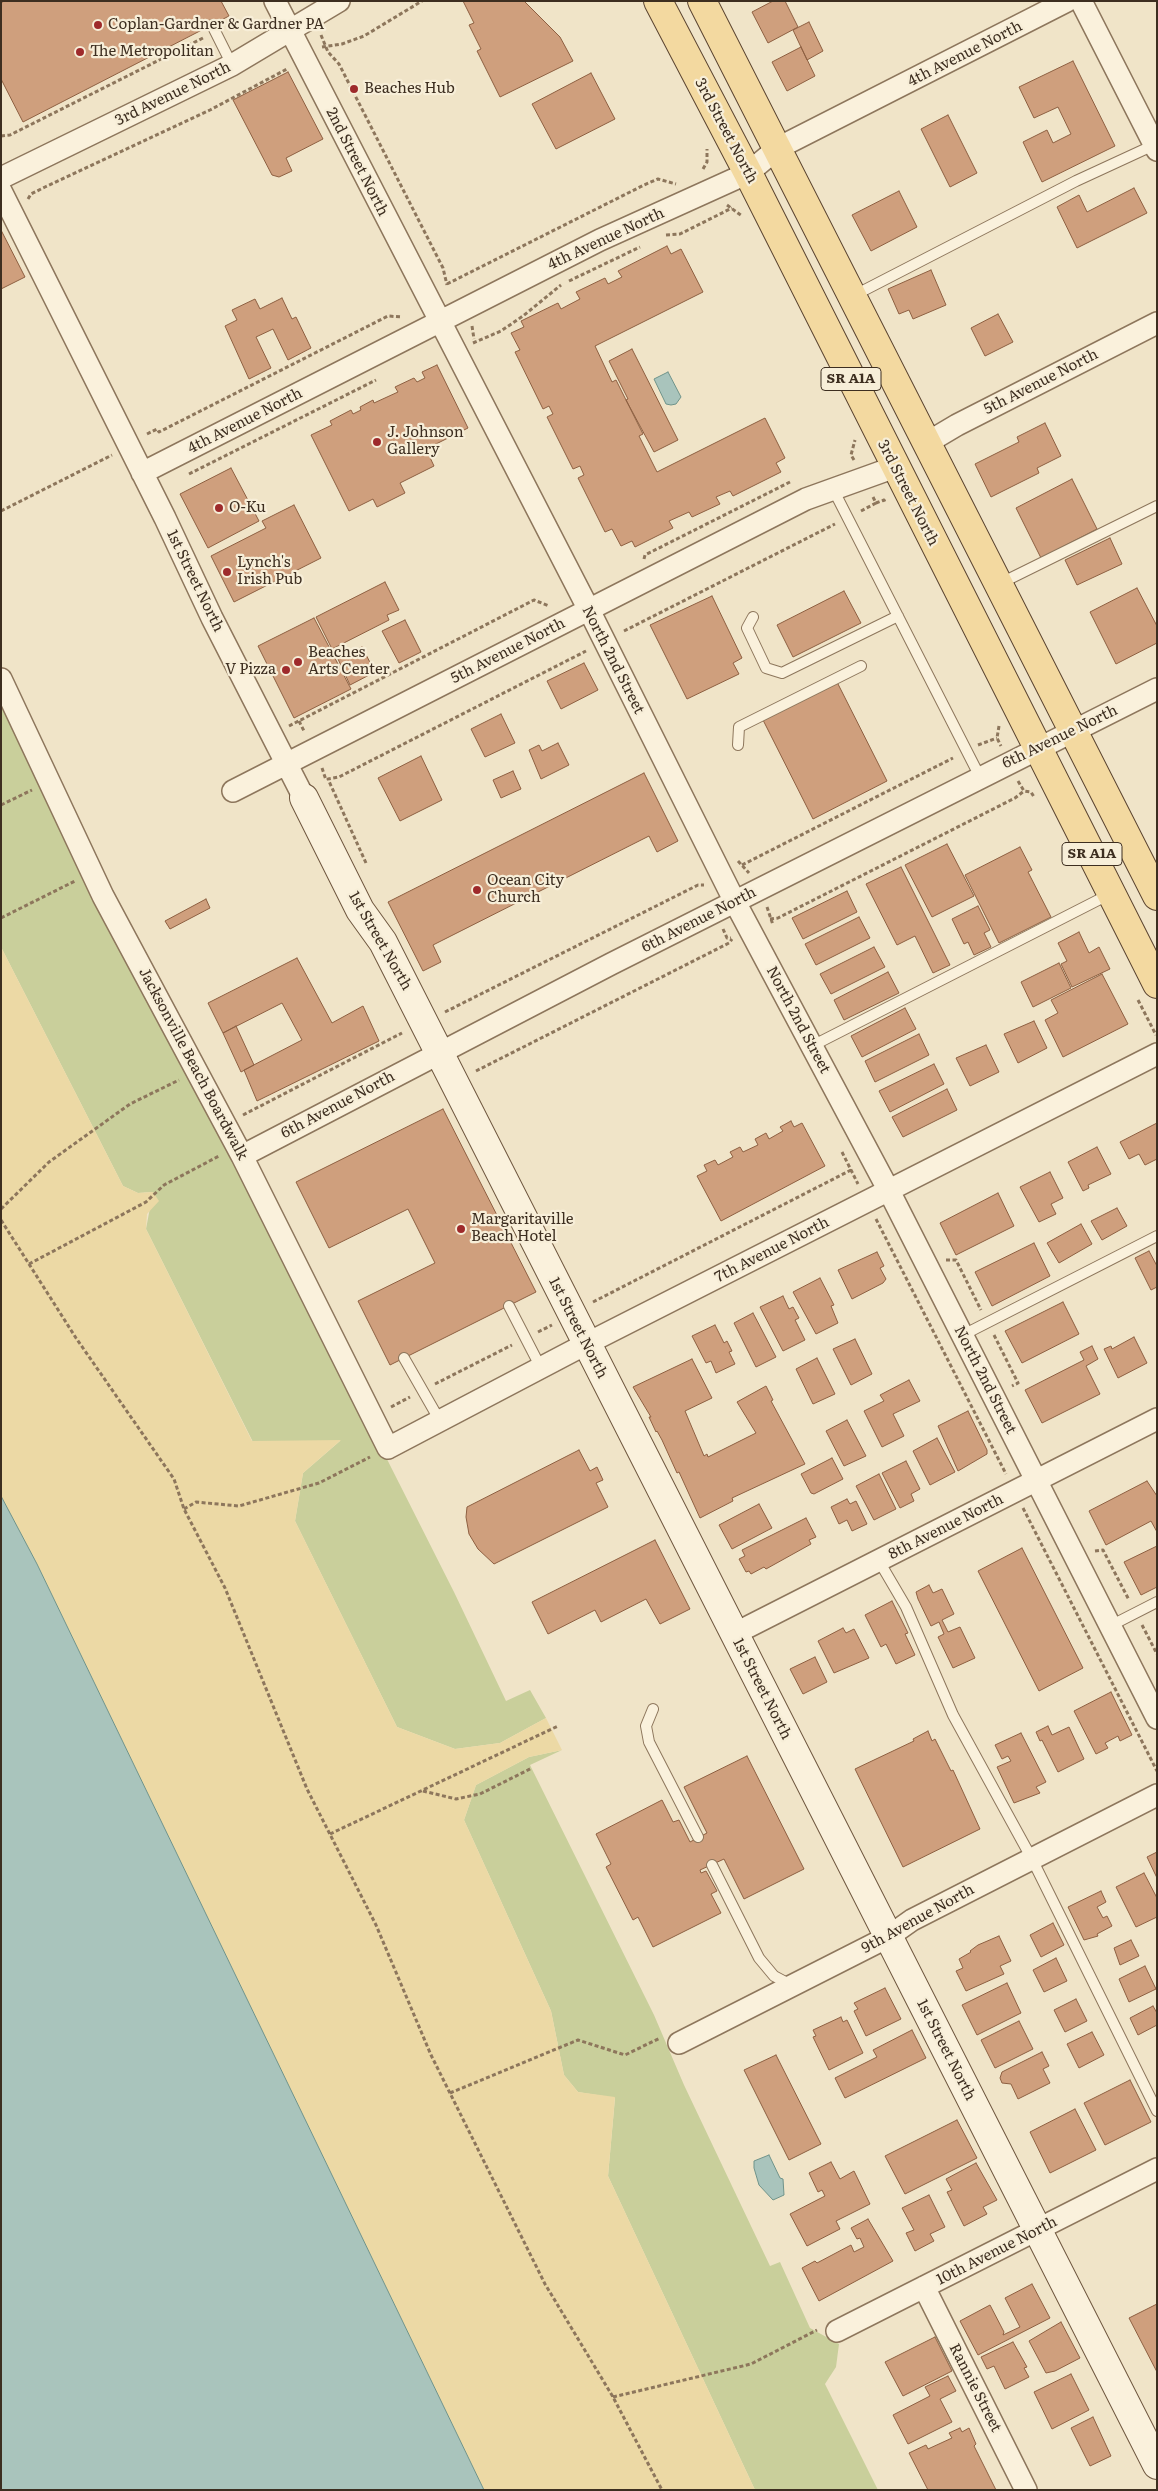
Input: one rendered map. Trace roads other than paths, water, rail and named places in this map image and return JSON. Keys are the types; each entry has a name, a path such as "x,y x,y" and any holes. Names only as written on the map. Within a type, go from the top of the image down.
{"main road":[{"name":"3rd Street North","path":"658,1 748,173 1157,984"},
{"name":"SR A1A","path":"704,2 925,444 1157,896"}],"street":[{"name":"2nd Street North","path":"275,1 283,36 296,68 440,322"},
{"name":"3rd Avenue North","path":"1,178 232,65 339,1"},
{"name":"4th Avenue North","path":"142,473 600,240 748,173 778,148 1067,1"},
{"path":"1081,1 1155,148"},
{"name":"1st Street North","path":"1,191 212,618 288,764 360,910 384,942 586,1344 1157,2465"},
{"name":"North 2nd Street","path":"440,322 584,601 735,902 889,1191 1157,1718"},
{"name":"5th Avenue North","path":"925,444 956,425 1157,323"},
{"name":"5th Avenue North","path":"234,791 288,764 584,601 608,600 806,499 832,488 895,467"},
{"name":"Jacksonville Beach Boardwalk","path":"1,680 51,781 103,896 240,1151 388,1448"},
{"name":"6th Avenue North","path":"240,1151 439,1052 1038,747 1074,732 1157,689"},
{"name":"7th Avenue North","path":"388,1448 586,1344 1157,1054"},
{"name":"8th Avenue North","path":"734,1634 1157,1419"},
{"name":"9th Avenue North","path":"671,2039 792,1985 888,1937 912,1920 1157,1795"},
{"name":"10th Avenue North","path":"827,2330 924,2287 1157,2170"},
{"name":"Rannie Street","path":"924,2287 1026,2490"}],"lane":[{"path":"214,29 232,65"},
{"path":"852,296 1076,181 1155,148"},
{"path":"832,488 980,777"},
{"path":"998,584 1157,506"},
{"path":"753,617 747,628 766,668 782,673 898,616"},
{"path":"738,745 740,727 861,666"},
{"path":"812,1046 1111,893"},
{"path":"963,1335 1157,1236"},
{"path":"508,1306 542,1368"},
{"path":"404,1358 440,1421"},
{"path":"879,1561 906,1607 953,1715 1032,1859 1157,2111"},
{"path":"1110,1626 1157,1602"},
{"path":"653,1709 646,1726 649,1742 698,1837"},
{"path":"712,1865 759,1958 774,1976 792,1985"}],"water":[{"path":"668,372 681,397 676,404 671,405 666,404 654,379"},
{"path":"1,1496 37,1564 484,2490 1,2490"},
{"path":"769,2155 780,2178 783,2179 784,2195 773,2200 759,2185 754,2168 754,2161"}],"place":[{"name":"Coplan-Gardner & Gardner PA","path":"98,25"},
{"name":"The Metropolitan","path":"80,52"},
{"name":"Beaches Hub","path":"354,89"},
{"name":"J. Johnson Gallery","path":"377,442"},
{"name":"O-Ku","path":"219,508"},
{"name":"Lynch's Irish Pub","path":"227,572"},
{"name":"Beaches Arts Center","path":"298,662"},
{"name":"V Pizza","path":"286,670"},
{"name":"Ocean City Church","path":"477,890"},
{"name":"Margaritaville Beach Hotel","path":"461,1229"}]}
